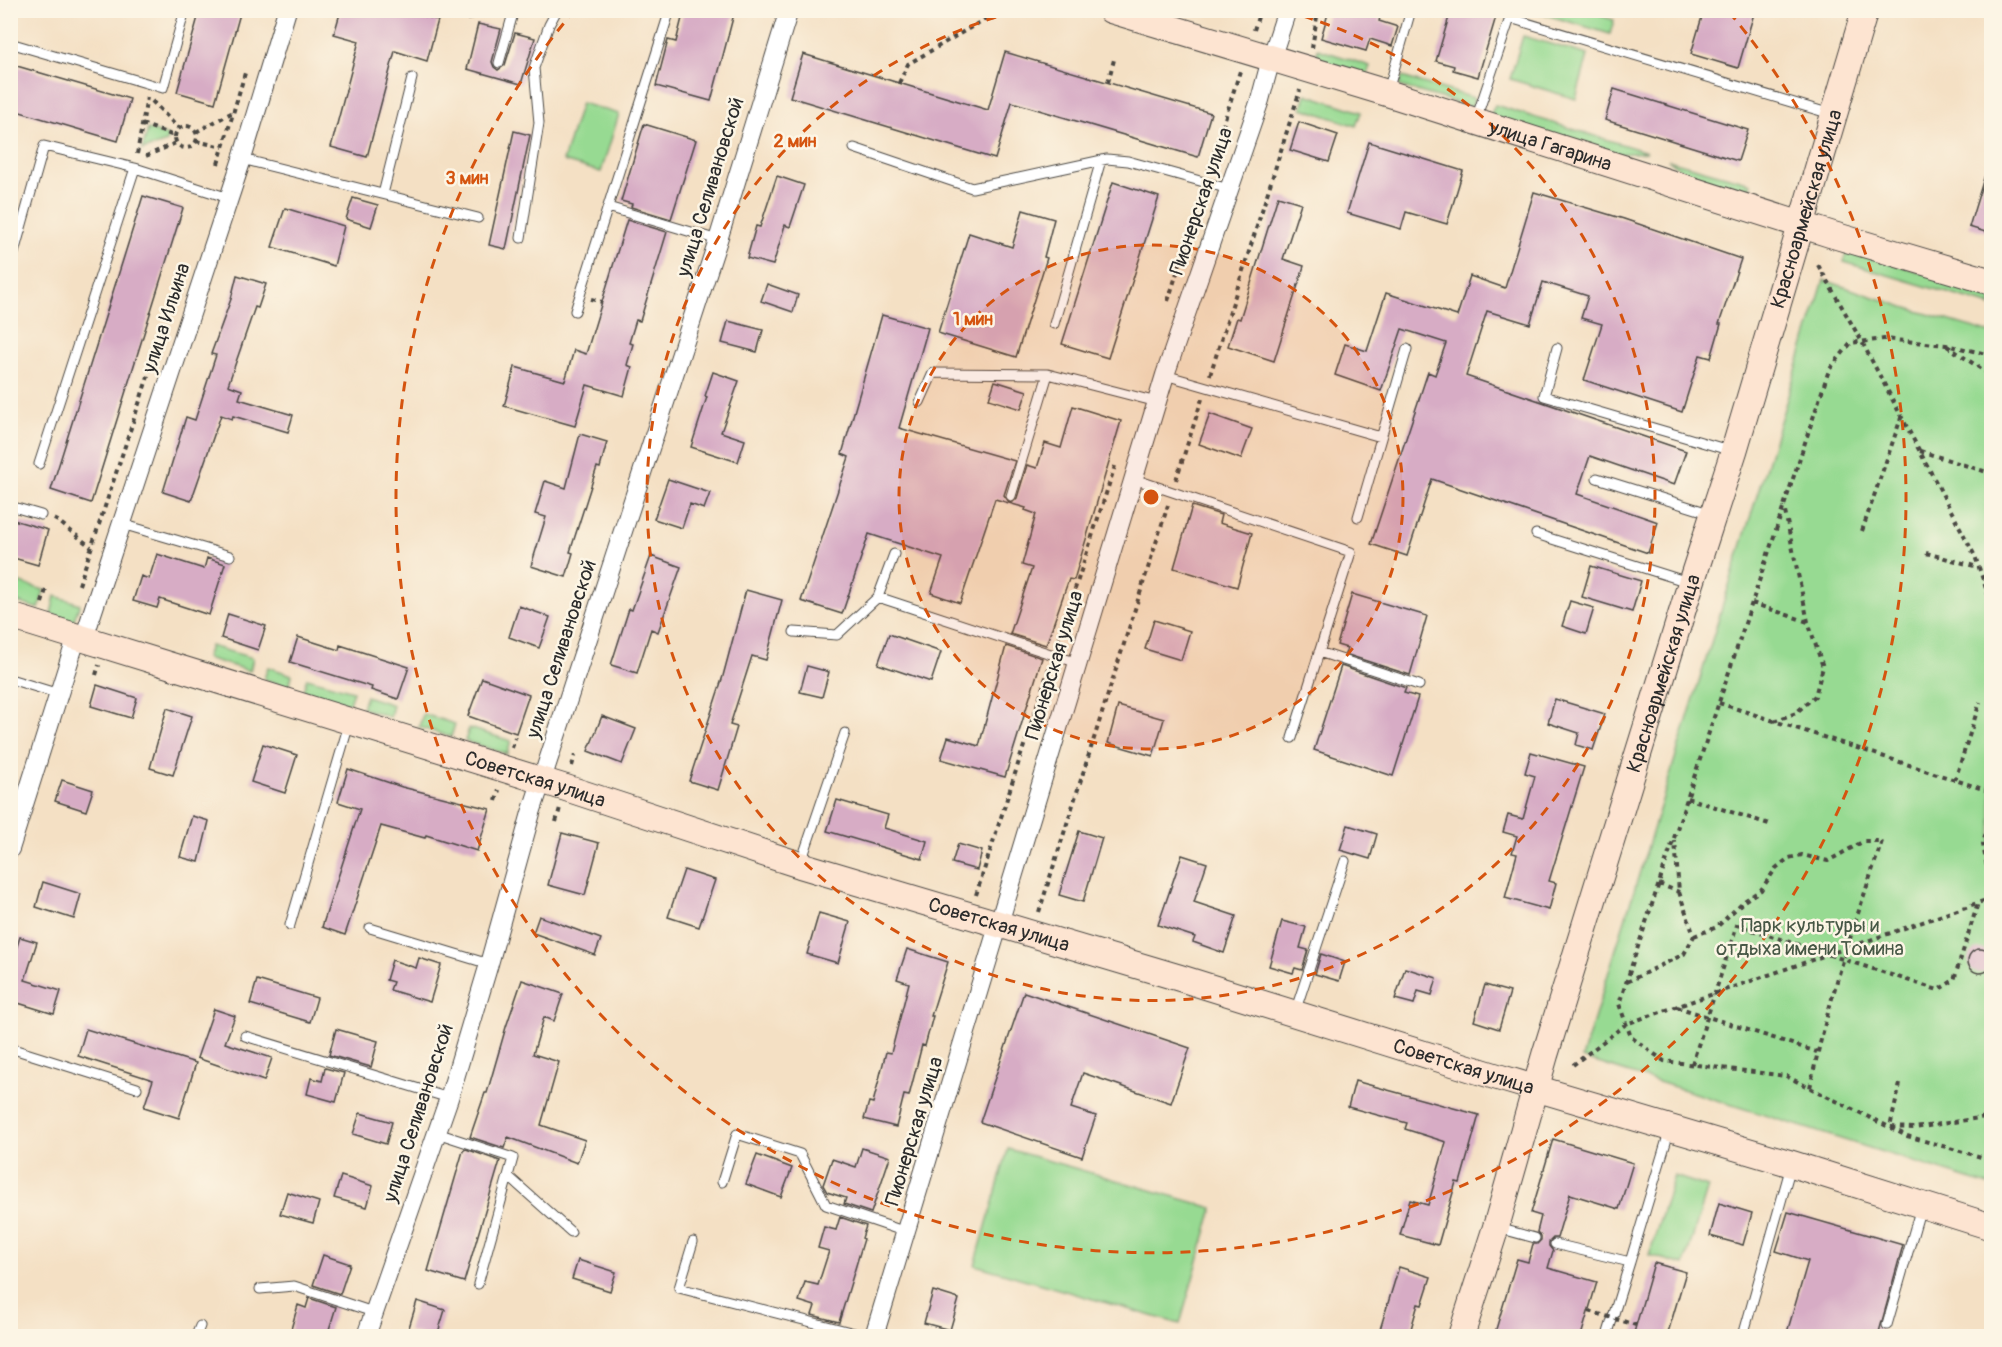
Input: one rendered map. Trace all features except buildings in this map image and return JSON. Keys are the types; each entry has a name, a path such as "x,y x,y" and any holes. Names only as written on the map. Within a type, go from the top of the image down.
{"street":[{"name":"улица Ильина","path":"10,849 59,694 122,524 242,159 287,10"},
{"name":"улица Селивановской","path":"366,1336 449,1098 542,781 718,240 789,10"},
{"name":"улица Гагарина","path":"1111,10 1387,93 1802,225 1992,282"},
{"name":"Пионерская улица","path":"874,1336 1165,375 1260,100 1287,10"},
{"name":"Красноармейская улица","path":"1461,1336 1496,1227 1535,1087 1691,583 1734,452 1865,10"},
{"name":"Советская улица","path":"10,616 542,781 800,864 1792,1164 1992,1227"}],"lane":[{"path":"10,43 163,88 185,10"},
{"path":"454,10 469,15 470,10"},
{"path":"499,63 514,10"},
{"path":"521,238 539,123 534,68 549,25 557,10"},
{"path":"575,310 669,13 660,10"},
{"path":"1387,93 1411,10"},
{"path":"1520,21 1523,10"},
{"path":"1475,122 1510,18 1834,115"},
{"path":"383,194 412,78"},
{"path":"10,267 44,146 135,168 229,198"},
{"path":"854,148 972,188 1101,160 1128,161 1229,189"},
{"path":"242,159 478,218"},
{"path":"1054,324 1101,160"},
{"path":"39,464 135,168"},
{"path":"608,207 718,240"},
{"path":"1557,348 1544,396 1734,452"},
{"path":"1358,516 1407,349"},
{"path":"920,402 933,373 1048,374 1157,402"},
{"path":"1011,496 1048,374"},
{"path":"1165,375 1381,437"},
{"path":"1597,478 1714,515"},
{"path":"1134,479 1351,552 1292,738"},
{"path":"10,506 41,515"},
{"path":"122,524 230,556"},
{"path":"1536,534 1691,583"},
{"path":"794,632 837,635 878,597 894,554"},
{"path":"878,597 1078,663"},
{"path":"1319,652 1419,685"},
{"path":"10,679 59,694"},
{"path":"290,925 350,721"},
{"path":"800,864 845,733"},
{"path":"1294,1014 1345,861"},
{"path":"370,928 489,964"},
{"path":"245,1036 449,1098"},
{"path":"10,1048 137,1088"},
{"path":"1607,1336 1670,1127"},
{"path":"437,1133 513,1158 478,1284"},
{"path":"722,1182 737,1134 800,1154 826,1205 906,1232"},
{"path":"1743,1336 1792,1164"},
{"path":"508,1176 571,1232"},
{"path":"1887,1325 1922,1204"},
{"path":"1496,1227 1535,1238"},
{"path":"693,1242 679,1288 866,1336"},
{"path":"1555,1244 1630,1262"},
{"path":"260,1289 294,1286 374,1312"},
{"path":"196,1336 200,1326"}],"path":[{"path":"899,83 908,64 987,18 993,10"},
{"path":"992,20 1002,10"},
{"path":"1166,307 1260,10"},
{"path":"1108,82 1115,56"},
{"path":"209,191 247,67"},
{"path":"149,84 136,160 176,143"},
{"path":"147,96 178,128"},
{"path":"195,132 234,112"},
{"path":"142,124 174,136"},
{"path":"178,128 188,126 195,132 196,141"},
{"path":"178,128 174,136 176,143 181,147 188,148 196,141"},
{"path":"196,141 223,147"},
{"path":"1818,265 1862,342 1974,556 1992,606"},
{"path":"76,595 90,546 168,313"},
{"path":"1992,355 1946,345 1884,339 1851,344 1829,370 1619,1004 1630,1037 1664,1061 1786,1076 1907,1136 1992,1160"},
{"path":"1946,345 1992,376"},
{"path":"1862,531 1902,417"},
{"path":"1919,451 1990,472 1992,466"},
{"path":"970,915 1115,464"},
{"path":"1773,721 1796,713 1815,696 1823,667 1808,622 1784,506"},
{"path":"58,521 110,559"},
{"path":"1926,553 1978,567"},
{"path":"1752,603 1808,622"},
{"path":"1955,780 1980,702"},
{"path":"1719,703 1992,792"},
{"path":"1687,798 1769,824"},
{"path":"1573,1065 1626,1024 1992,898 1983,844 1992,808"},
{"path":"1674,838 1679,892 1694,936"},
{"path":"1626,982 1684,954 1694,936 1717,927 1744,901 1761,890 1776,868 1789,858 1802,855 1828,861 1864,841 1882,841 1847,948 1817,1052 1810,1088"},
{"path":"1659,884 1679,892"},
{"path":"1692,1064 1737,926 1938,990 1954,980 1978,903"},
{"path":"1676,1007 1817,1052"},
{"path":"1890,1127 1900,1084"},
{"path":"1890,1127 1915,1128 1992,1116"},
{"path":"1589,1311 1636,1325"}],"green space":[{"path":"1533,11 1602,11 1601,16 1614,20 1610,34"},
{"path":"1523,36 1588,55 1576,99 1510,79"},
{"path":"1318,49 1370,66 1367,76 1315,59"},
{"path":"1402,77 1474,98 1472,107 1399,86"},
{"path":"1306,94 1361,112 1356,126 1302,108"},
{"path":"581,103 619,114 601,172 563,161"},
{"path":"1495,105 1647,152 1618,154 1490,116"},
{"path":"148,129 168,136 167,142 142,150"},
{"path":"1668,160 1751,183 1748,193 1692,178"},
{"path":"1847,250 1991,293 1991,306 1844,262"},
{"name":"Парк культуры и отдыха имени Томина","path":"1824,280 1991,333 1991,1186 1582,1058"},
{"path":"10,580 44,590 39,609 11,600"},
{"path":"55,596 80,604 73,622 51,614"},
{"path":"210,646 253,658 250,671 206,658"},
{"path":"268,667 292,675 289,687 264,679"},
{"path":"307,678 353,691 349,704 303,691"},
{"path":"366,696 393,705 390,717 362,708"},
{"path":"423,714 455,724 451,737 419,727"},
{"path":"469,728 511,741 507,754 465,741"},
{"path":"1008,1149 1213,1208 1180,1324 975,1265"},
{"path":"1674,1176 1708,1187 1684,1265 1649,1255"}]}
